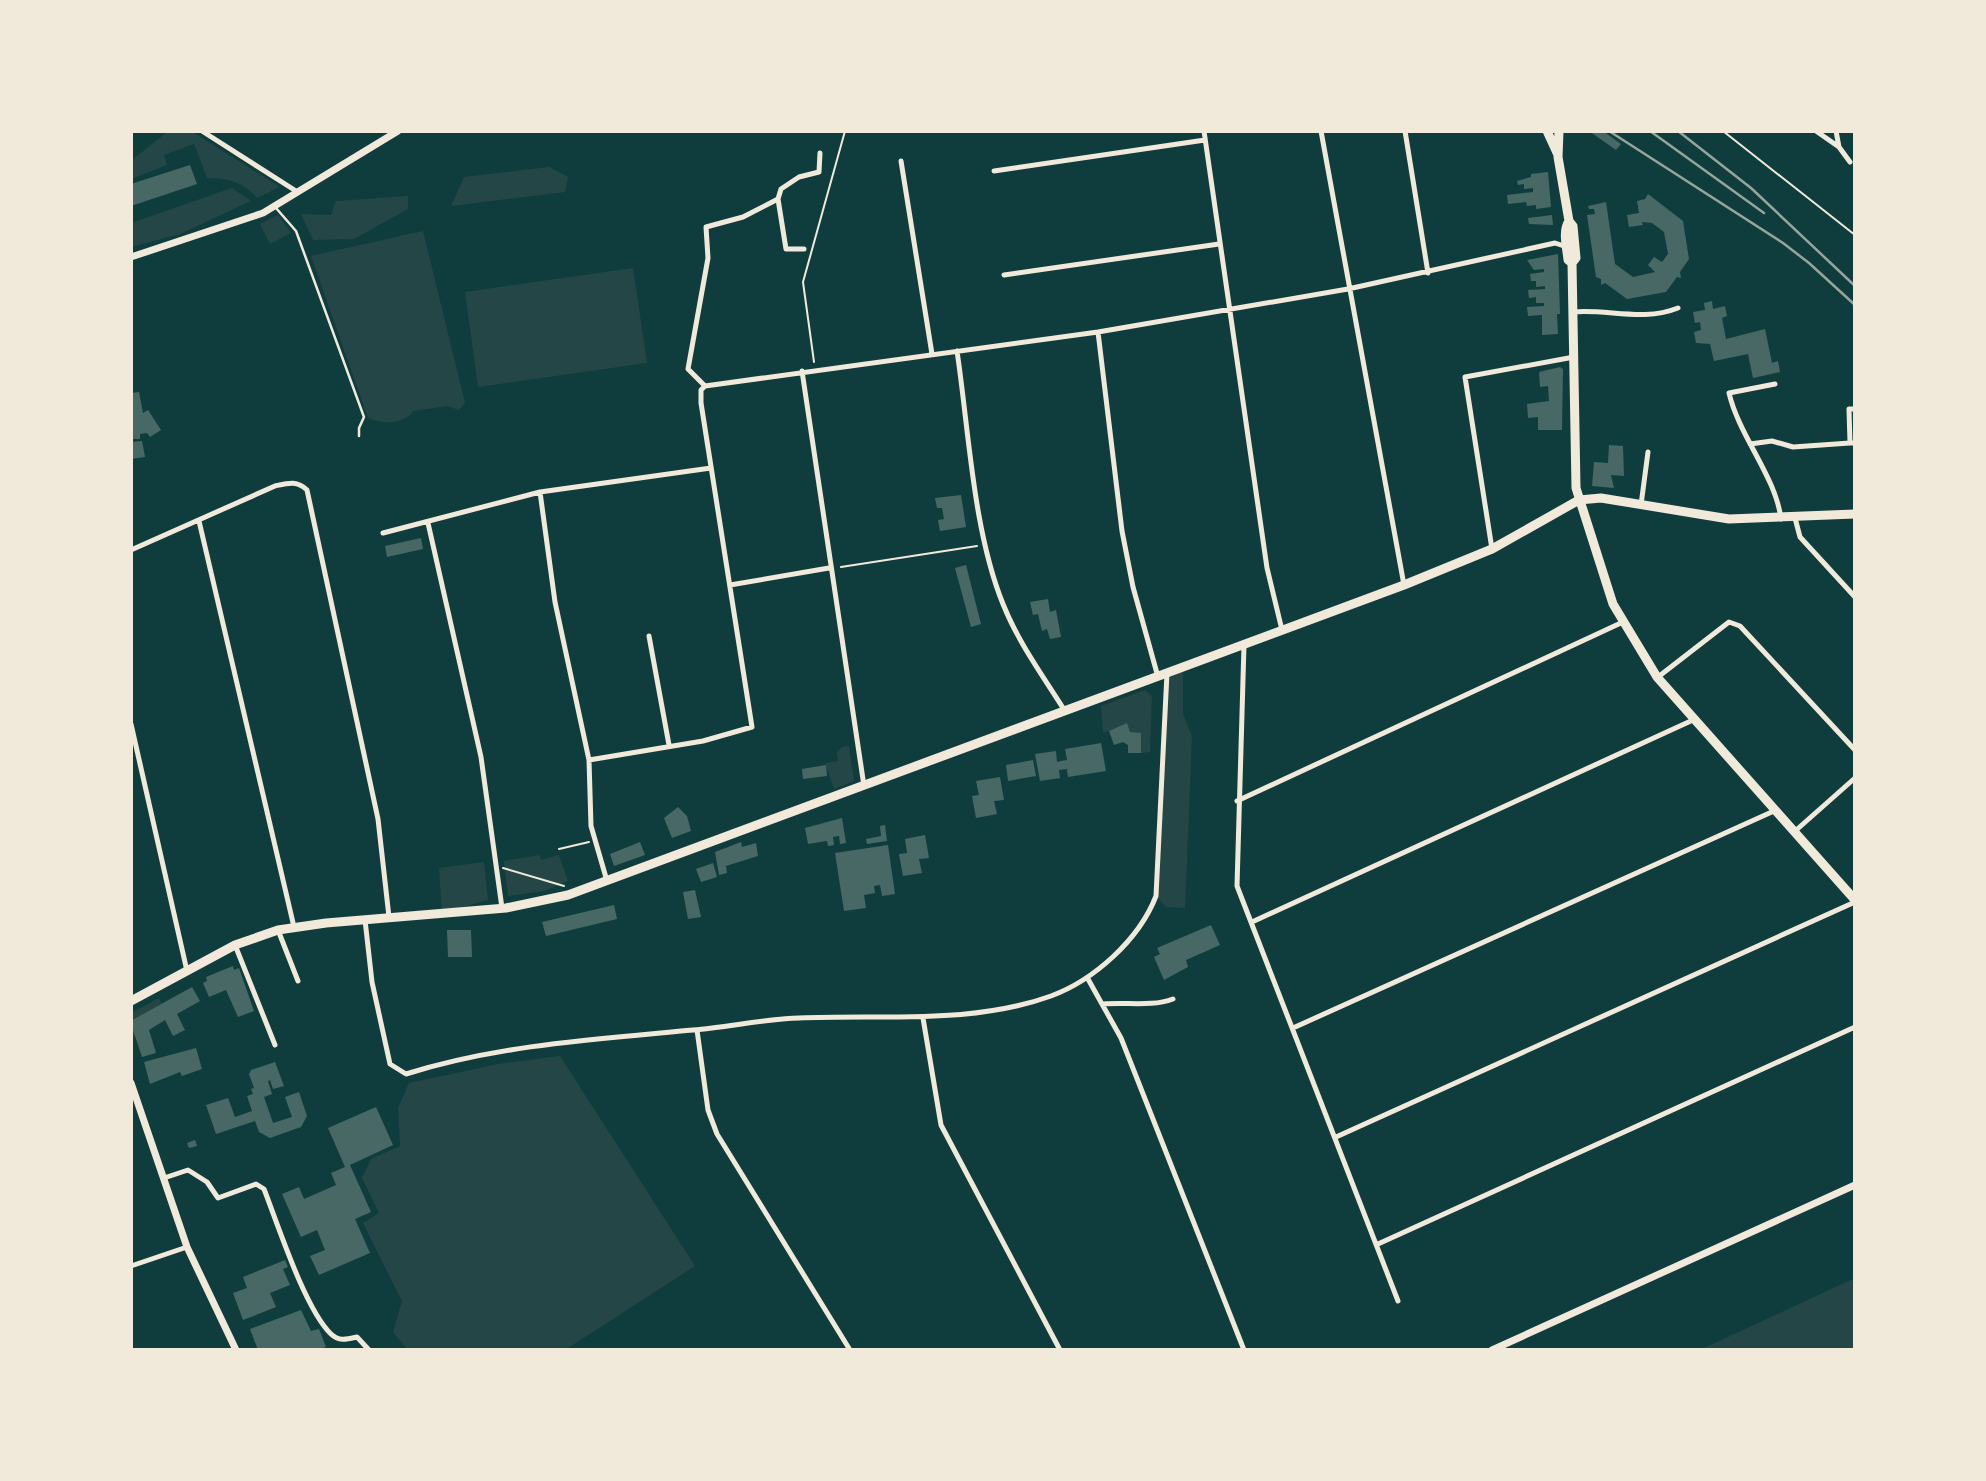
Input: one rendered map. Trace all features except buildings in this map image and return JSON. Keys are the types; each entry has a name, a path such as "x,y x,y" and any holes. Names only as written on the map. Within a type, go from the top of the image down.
{"main road":[{"path":"1547,131 1558,157"},
{"path":"1559,131 1558,157 1569,221 1573,226 1576,258 1572,263 1575,462 1579,500 1613,604 1657,677 1855,901"},
{"path":"1569,221 1565,226 1568,260 1572,263"},
{"path":"131,1001 235,945 278,930 502,908 573,894 1404,585 1492,549 1579,500 1601,498 1729,519 1855,514"}],"street":[{"path":"202,131 296,191"},
{"path":"131,257 195,238 275,206 398,131"},
{"path":"1204,131 1267,568 1282,630"},
{"path":"1321,131 1404,585"},
{"path":"1405,131 1427,273"},
{"path":"1816,131 1839,147 1850,162"},
{"path":"1836,131 1839,147"},
{"path":"995,171 1205,140"},
{"path":"804,248 786,249 778,199 781,189 799,177 820,172 820,153"},
{"path":"901,161 932,354"},
{"path":"705,386 688,369 708,258 706,227 743,217 778,199"},
{"path":"705,386 1098,331 1348,289 1555,243 1567,247"},
{"path":"1004,275 1219,244"},
{"path":"1573,312 1604,310 1629,317 1678,308"},
{"path":"365,920 372,982 390,1064 406,1074 485,1054 617,1036 797,1018 923,1018 1010,1006 1051,996 1088,979 1139,926 1156,896 1162,675 1133,587 1122,531 1098,331"},
{"path":"957,351 985,545 1004,607 1065,711"},
{"path":"1492,549 1465,377 1574,357"},
{"path":"802,371 829,568 864,786"},
{"path":"1775,384 1729,393 1735,415 1776,493 1781,519"},
{"path":"589,760 703,741 752,727 700,395 705,386"},
{"path":"1750,444 1772,441 1793,447 1852,443 1849,409 1855,409"},
{"path":"1641,505 1648,452"},
{"path":"383,533 540,492 711,468"},
{"path":"131,550 275,486 300,484 310,495 378,819 389,918"},
{"path":"540,492 555,601 589,760 589,811 594,840 607,881"},
{"path":"1796,518 1800,537 1855,597"},
{"path":"199,521 294,927"},
{"path":"428,523 481,757 502,908"},
{"path":"730,585 829,568"},
{"path":"1237,801 1623,622"},
{"path":"1657,677 1729,622 1740,626 1855,750"},
{"path":"649,636 669,745"},
{"path":"1244,645 1237,801 1237,886 1398,1301"},
{"path":"1252,922 1693,720"},
{"path":"131,724 187,971"},
{"path":"1794,832 1855,778"},
{"path":"1293,1028 1774,811"},
{"path":"1336,1137 1855,901"},
{"path":"278,930 298,981"},
{"path":"235,945 275,1045"},
{"path":"1088,979 1121,1038 1244,1350"},
{"path":"1102,1004 1135,1001 1154,1006 1173,999"},
{"path":"923,1018 940,1125 1060,1350"},
{"path":"1378,1244 1855,1027"},
{"path":"697,1030 708,1110 717,1134 850,1350"},
{"path":"131,1083 187,1247 236,1350"},
{"path":"163,1178 188,1170 207,1182 218,1198 256,1184 264,1189 306,1295 331,1335 341,1340 357,1337 369,1350"},
{"path":"1492,1350 1855,1185"},
{"path":"131,1266 187,1247"}],"lane":[{"path":"275,206 296,231 316,282 364,417 359,436"}],"path":[{"path":"815,369 803,282 845,131"},
{"path":"1723,131 1855,235"},
{"path":"829,568 985,545"},
{"path":"559,849 594,840"},
{"path":"495,866 521,872 541,881 559,883 573,894"}],"shaded area":[{"path":"168,131 191,131 280,187 257,198 247,188 235,182 207,178 194,144 164,155 167,165 131,179 131,161"},
{"path":"549,167 568,177 565,192 451,206 464,177"},
{"path":"232,188 251,201 180,234 131,247 131,223"},
{"path":"408,196 408,209 354,239 313,240 301,214 331,215 336,201"},
{"path":"278,215 291,233 270,244 260,224"},
{"path":"423,231 465,403 459,410 447,406 413,411 398,421 374,420 368,418 311,256"},
{"path":"633,268 647,363 478,387 465,292"},
{"path":"1183,667 1183,714 1192,736 1185,908 1166,907 1156,896 1167,673"},
{"path":"1145,690 1152,696 1150,752 1141,753 1141,734 1130,732 1127,724 1103,733 1101,706"},
{"path":"849,746 854,781 834,789 825,763 838,761 837,752 842,747"},
{"path":"540,855 541,860 559,855 568,881 544,891 508,896 504,861"},
{"path":"484,862 488,900 442,913 439,868"},
{"path":"159,998 161,1004 134,1019 132,1024 135,1036 131,1037 131,1013"},
{"path":"560,1056 695,1266 565,1350 408,1350 393,1332 402,1301 363,1223 379,1213 362,1178 371,1159 400,1146 398,1108 409,1083 498,1064"},
{"path":"1855,1278 1855,1350 1699,1350 1715,1343"}],"railway":[{"path":"1609,131 1783,243 1855,305"},
{"path":"1650,131 1764,213"},
{"path":"1678,131 1751,188 1855,286"}]}
